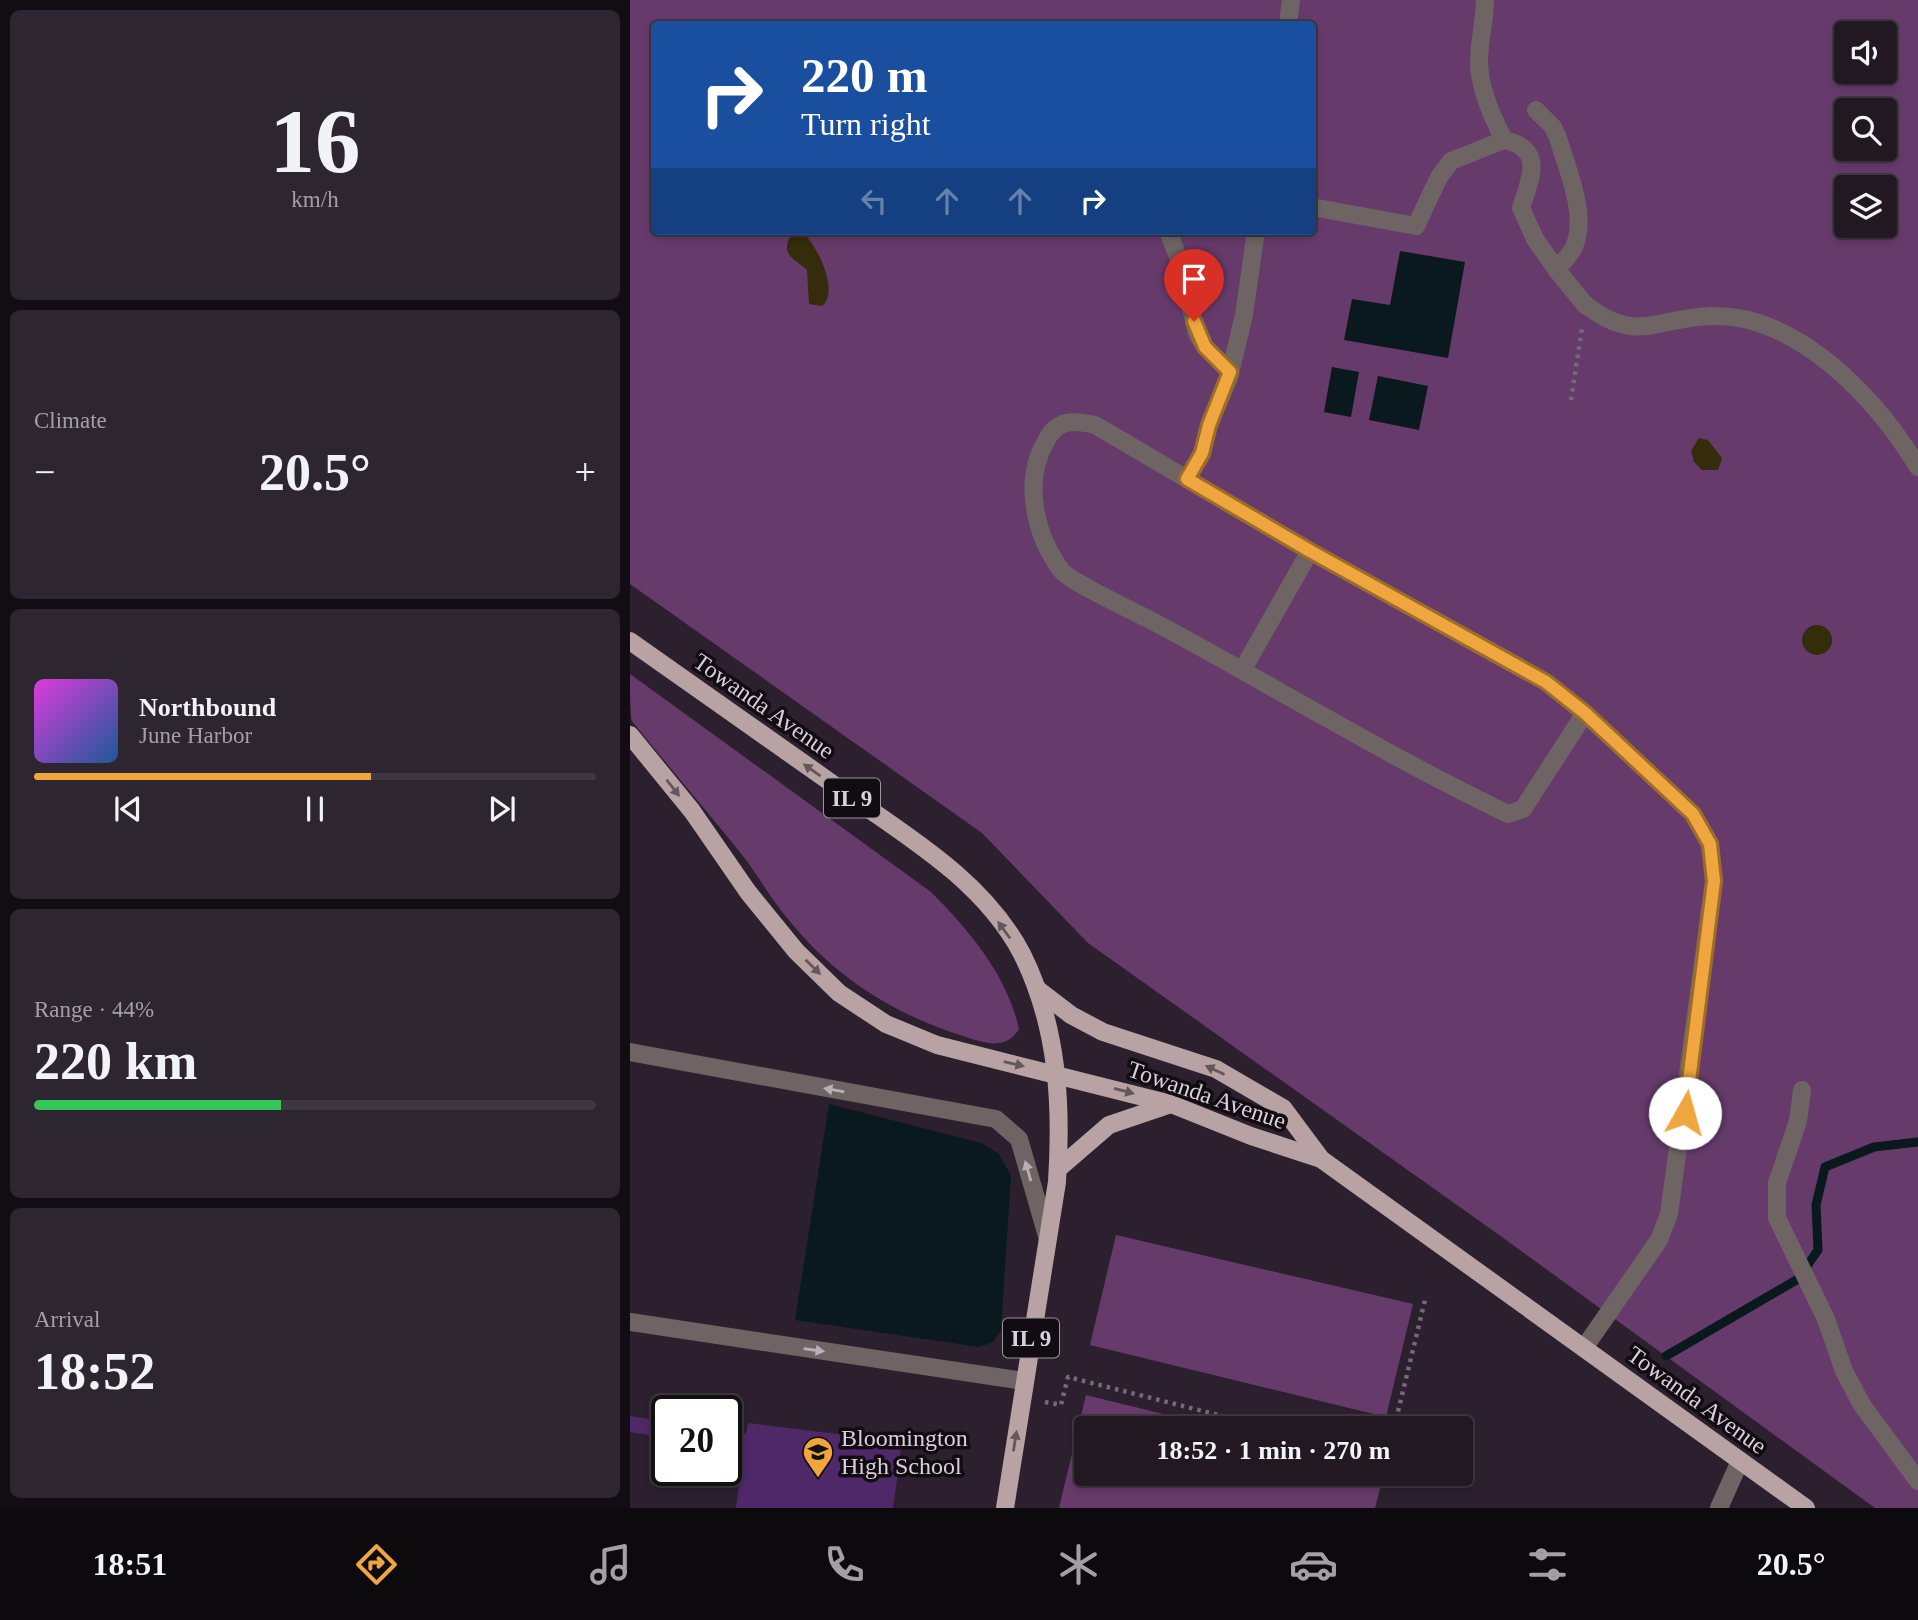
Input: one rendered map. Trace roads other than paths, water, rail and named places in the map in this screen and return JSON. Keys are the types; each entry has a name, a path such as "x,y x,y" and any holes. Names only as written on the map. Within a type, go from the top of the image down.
{"main road":[{"name":"Towanda Avenue","path":"630,641 931,854 980,896 1021,952 1037,989 1071,1015 1103,1032 1216,1069 1283,1108 1321,1159"},
{"name":"Towanda Avenue","path":"630,735 692,811 780,932 839,993 886,1024 937,1045 1171,1104 1251,1136 1321,1159 1806,1508"},
{"name":"IL 9","path":"1005,1508 1058,1169 1058,1074 1037,989"},
{"path":"1058,1169 1109,1125 1171,1104"}],"lane":[{"path":"1288,21 1291,0"},
{"path":"1485,0 1479,62 1492,118 1504,140"},
{"path":"1536,110 1553,127 1558,138 1577,208 1578,233 1573,249 1556,269"},
{"path":"1316,209 1416,226 1439,177 1451,161 1504,140 1517,143 1528,152 1534,169 1521,208 1535,239 1556,269 1586,305 1599,316 1627,327 1648,328 1711,316 1748,321 1784,336 1816,353 1850,382 1893,428 1918,467"},
{"path":"1170,235 1181,262 1198,334 1205,347 1230,372"},
{"path":"1187,479 1202,453 1209,425 1230,372 1244,315 1255,235"},
{"path":"1584,1348 1659,1240 1669,1214 1714,881 1710,844 1693,814 1585,713 1546,682 1310,551 1095,425 1071,420 1052,429 1037,457 1032,492 1040,531 1062,572 1243,669 1458,790 1508,814 1522,809 1585,713"},
{"path":"1243,669 1310,551"},
{"path":"630,1052 996,1119 1019,1139 1047,1236"},
{"path":"1802,1090 1802,1105 1777,1183 1775,1200 1782,1233 1812,1291 1862,1405 1918,1480"},
{"path":"630,1322 1024,1381"},
{"path":"1719,1508 1740,1461"}],"waterway":[{"path":"1666,1356 1798,1279 1818,1250 1816,1205 1825,1167 1874,1147 1918,1142"}],"place":[{"name":"Bloomington High School","path":"818,1479"}]}
